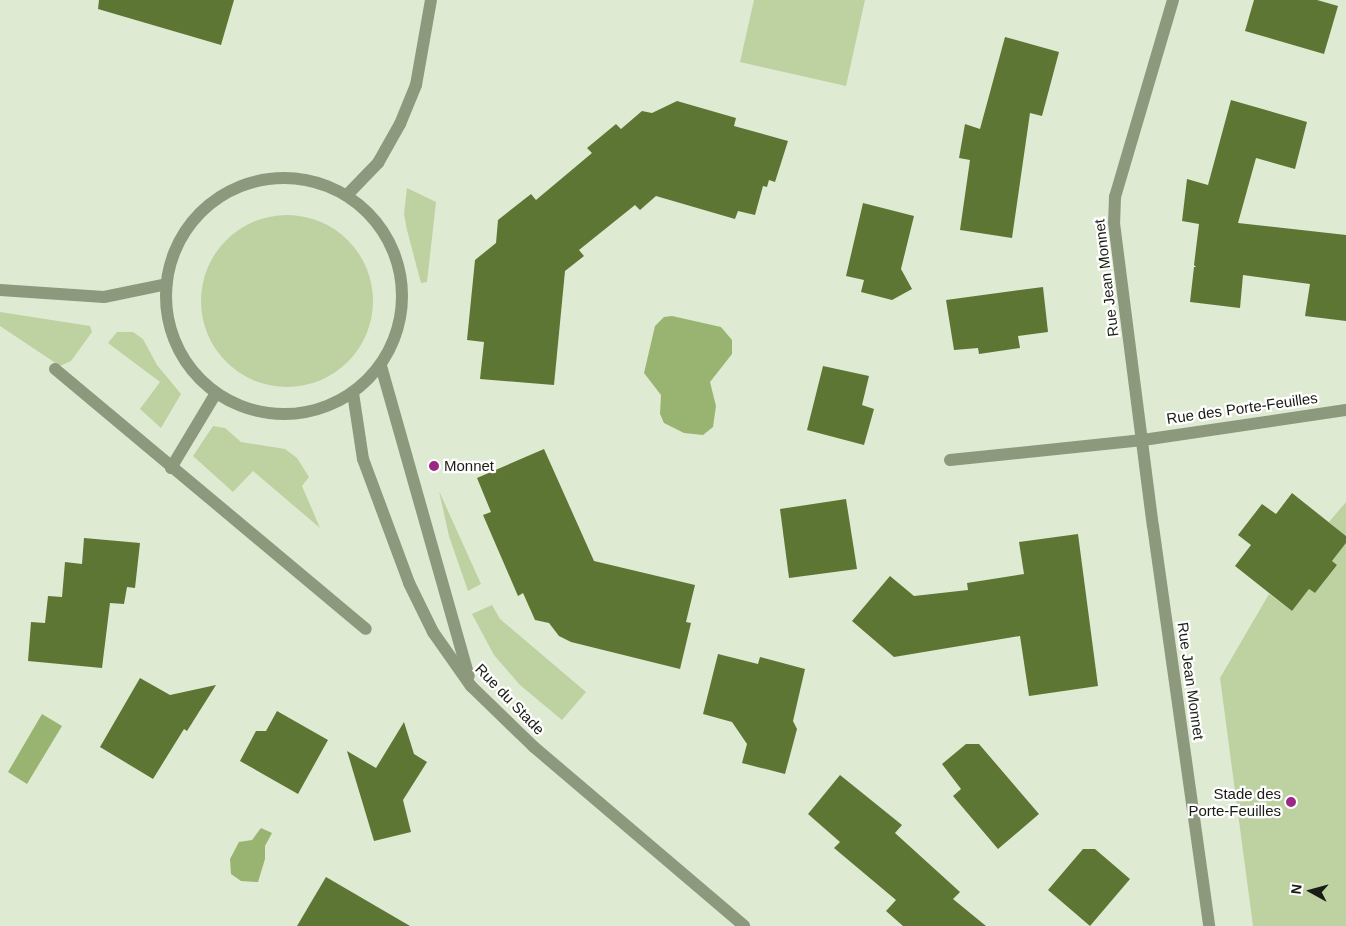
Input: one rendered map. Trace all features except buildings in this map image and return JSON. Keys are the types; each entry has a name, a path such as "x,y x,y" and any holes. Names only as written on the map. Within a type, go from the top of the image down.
{"street":[{"path":"347,195 378,163 400,124 416,85 431,0"},
{"name":"Rue Jean Monnet","path":"1173,0 1115,196 1114,210 1143,440 1209,926"},
{"path":"278,178 310,180 347,195 376,221 395,254 403,292 398,330 381,366 353,393 320,409 284,415 249,409 216,393 193,372 177,345 168,315 167,284 178,245 201,213 233,190 278,178"},
{"path":"0,290 104,297 167,284"},
{"path":"381,366 471,686"},
{"path":"54,369 366,629"},
{"path":"171,468 216,393"},
{"name":"Rue du Stade","path":"353,393 363,459 409,583 433,632 471,686 534,747 744,926"},
{"name":"Rue des Porte-Feuilles","path":"1143,440 1346,410"},
{"path":"950,460 1143,440"}],"shaded area":[{"path":"754,0 865,0 846,86 740,62"},
{"path":"407,188 436,202 427,282 421,283 407,230 404,214"},
{"path":"295,215 312,218 328,225 342,234 354,246 370,276 373,301 372,318 367,334 354,356 342,368 312,384 279,387 262,384 246,377 232,368 220,356 204,326 201,293 204,276 211,260 220,246 232,234 262,218"},
{"path":"0,312 90,326 92,332 71,361 60,366 0,326"},
{"path":"672,316 721,327 732,340 732,354 710,382 716,406 713,427 703,435 684,433 664,423 660,414 661,395 644,373 655,326 664,317"},
{"path":"117,332 133,332 143,339 157,365 181,394 161,428 140,409 160,382 108,343"},
{"path":"213,426 225,428 241,442 285,449 297,458 309,477 302,486 320,528 253,471 233,492 193,456"},
{"path":"439,491 481,584 468,591 449,536"},
{"path":"1346,502 1346,536 1329,522"},
{"name":"Stade des Porte-Feuilles","path":"1346,543 1346,926 1253,926 1220,678 1269,594 1292,611 1309,589 1315,593 1337,565 1332,561"},
{"path":"492,605 500,619 586,692 562,720 520,685 494,655 472,614"},
{"path":"42,714 62,726 27,784 8,772"},
{"path":"261,828 272,833 265,846 265,859 258,882 241,881 231,874 230,859 239,842 252,840"}],"place":[{"name":"Monnet","path":"434,466"},
{"name":"Stade des Porte-Feuilles","path":"1291,802"}]}
